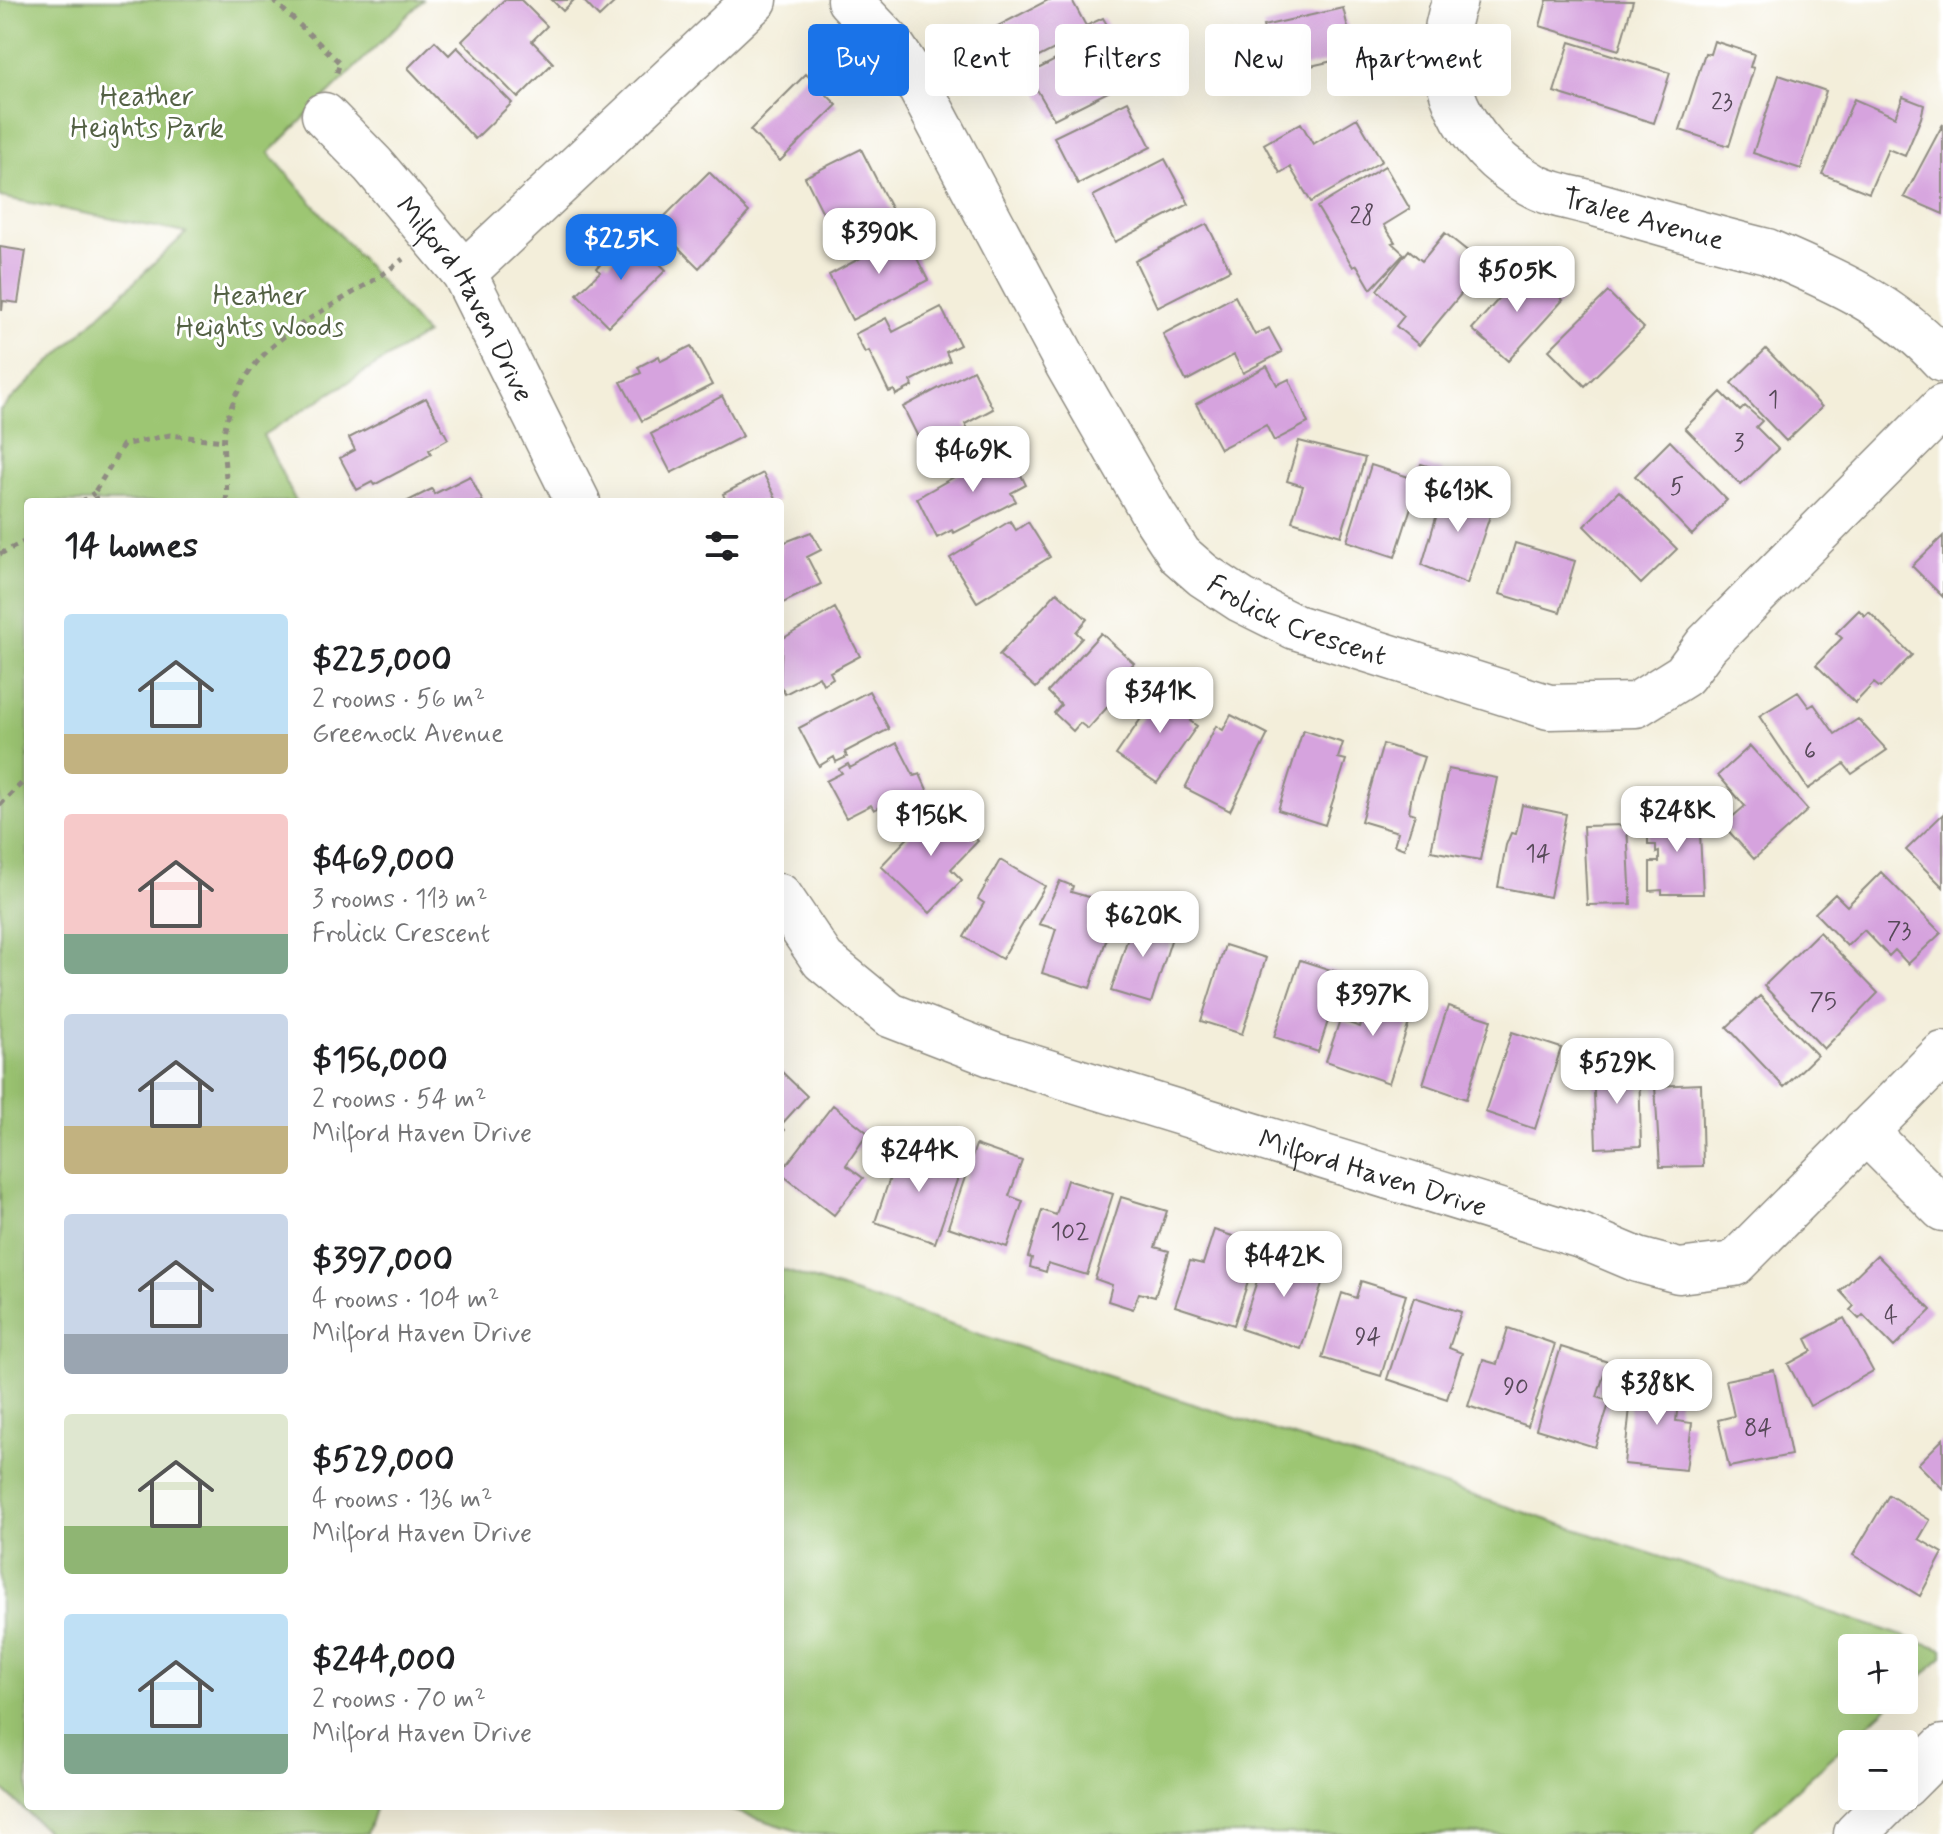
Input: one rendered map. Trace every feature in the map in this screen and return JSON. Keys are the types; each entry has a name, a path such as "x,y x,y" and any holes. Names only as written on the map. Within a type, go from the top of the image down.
{"street":[{"path":"464,273 755,0"},
{"name":"Frolick Crescent","path":"849,0 891,44 920,88 1067,364 1180,555 1203,575 1241,600 1295,627 1549,707 1636,705 1684,675 1707,644 1943,407"},
{"name":"Tralee Avenue","path":"1455,0 1445,24 1442,57 1448,84 1474,138 1533,186 1767,251 1896,315 1943,360"},
{"name":"Milford Haven Drive","path":"324,115 373,165 464,273 576,498"},
{"name":"Milford Haven Drive","path":"784,902 823,960 890,1015 996,1056 1581,1236 1638,1260 1679,1271 1734,1264 1943,1054"},
{"path":"1865,1131 1943,1209"},
{"path":"1918,1772 1943,1747"},
{"path":"1856,1834 1880,1810"}],"path":[{"path":"273,0 340,63 324,115"},
{"path":"226,498 224,441 232,402 243,377 259,356 325,308 394,266 432,235"},
{"path":"87,498 94,493 123,445 170,435 224,441"},
{"path":"94,493 96,498"},
{"path":"0,554 24,542"},
{"path":"0,805 24,781"}],"green space":[{"path":"0,0 423,0 269,153 426,334 263,435 294,498 24,498 24,1810 0,1787 0,410 186,233 0,197"},
{"path":"784,1270 1897,1634 1838,1634 1838,1714 1880,1714 1862,1730 1838,1730 1838,1752 1748,1834 807,1834 731,1810 784,1810"},
{"path":"1918,1641 1943,1649 1943,1657 1918,1679"},
{"path":"24,1810 375,1810 367,1834 50,1834"}],"building":[{"path":"504,0 521,0 547,26 532,41 553,63 518,98 462,41"},
{"path":"552,0 574,0 563,11"},
{"path":"583,0 617,0 599,17"},
{"path":"1048,0 1072,0 1085,24 1055,24 1055,49 1039,57 1039,24 1002,24"},
{"path":"1547,0 1633,1 1619,50 1540,26"},
{"path":"1343,8 1347,24 1327,24 1327,62 1311,66 1311,24 1272,24"},
{"path":"1103,18 1107,24 1090,24"},
{"path":"435,41 449,55 457,47 512,103 475,139 408,68"},
{"path":"1714,41 1754,54 1750,67 1754,68 1729,146 1680,130 1705,53 1710,54"},
{"path":"1570,42 1670,73 1654,123 1554,92"},
{"path":"1055,60 1055,96 1100,96 1054,119 1039,93 1039,68"},
{"path":"806,74 808,96 828,96 837,105 780,161 750,130"},
{"path":"1779,75 1826,91 1801,169 1753,153"},
{"path":"1903,97 1924,105 1921,118 1905,156 1888,149 1869,193 1822,174 1854,99 1895,117"},
{"path":"1128,101 1151,147 1078,184 1054,137"},
{"path":"1357,118 1382,161 1311,202 1290,167 1280,173 1264,144 1301,123 1313,144"},
{"path":"1943,124 1943,214 1904,197"},
{"path":"861,149 895,216 844,240 832,216 826,219 805,177"},
{"path":"1165,159 1189,204 1115,242 1093,196"},
{"path":"1385,166 1410,209 1384,225 1395,242 1392,243 1404,254 1371,289 1357,265 1353,267 1317,207"},
{"path":"709,172 749,212 699,268 656,225"},
{"path":"1207,224 1230,270 1157,307 1135,261"},
{"path":"902,229 928,280 852,320 829,275 881,247 878,242"},
{"path":"1445,233 1485,265 1419,345 1396,326 1404,316 1377,290 1409,250 1422,261"},
{"path":"634,238 666,270 609,326 577,294 600,272 597,268 605,259 609,263"},
{"path":"0,247 26,251 18,303 3,301 2,311"},
{"path":"1526,268 1563,300 1508,361 1472,329"},
{"path":"1608,292 1644,328 1585,386 1549,350"},
{"path":"1235,296 1255,335 1269,328 1282,352 1243,373 1234,355 1186,381 1163,334"},
{"path":"941,307 960,345 946,352 950,361 911,381 913,386 896,395 894,390 889,392 869,351 865,353 855,334 886,318 893,332"},
{"path":"691,346 712,385 642,421 621,382 641,373 638,367 659,356 661,361"},
{"path":"1766,349 1822,407 1786,441 1731,383"},
{"path":"1267,366 1277,385 1289,379 1308,423 1274,441 1266,425 1220,449 1196,404"},
{"path":"973,370 993,409 965,424 970,433 927,455 903,407"},
{"path":"1721,392 1740,411 1745,406 1762,421 1756,427 1778,449 1741,485 1685,428"},
{"path":"722,396 743,436 671,473 651,434"},
{"path":"426,398 448,439 414,464 374,485 372,482 357,490 340,458 355,450 349,438"},
{"path":"1299,441 1365,458 1341,536 1292,521 1303,486 1287,481"},
{"path":"1670,441 1727,500 1692,535 1635,476"},
{"path":"1007,447 1026,485 1011,493 1016,501 954,533 952,530 937,538 917,498"},
{"path":"1421,464 1443,471 1430,510 1412,504 1395,557 1347,541 1371,465 1415,479"},
{"path":"763,473 776,498 725,498 723,494"},
{"path":"470,476 481,498 414,498 432,489 434,494"},
{"path":"1445,487 1495,501 1467,584 1422,565"},
{"path":"1619,491 1677,549 1641,584 1584,526"},
{"path":"1010,521 1016,530 1028,522 1050,557 977,602 950,558"},
{"path":"811,532 821,550 807,557 821,584 784,602 784,542"},
{"path":"1943,536 1943,597 1912,566"},
{"path":"1515,543 1575,561 1560,612 1500,594"},
{"path":"1057,592 1087,619 1076,632 1082,638 1036,688 999,655"},
{"path":"835,608 860,656 830,672 833,678 823,684 819,676 785,694 784,638"},
{"path":"1859,610 1865,616 1869,612 1912,655 1880,688 1874,683 1855,703 1816,665 1842,638 1836,633"},
{"path":"1101,633 1134,663 1112,687 1119,694 1088,729 1080,723 1073,731 1054,713 1061,705 1048,692"},
{"path":"1164,685 1198,708 1190,721 1197,726 1157,783 1116,755"},
{"path":"869,691 889,729 845,752 847,757 836,762 834,757 819,766 799,728"},
{"path":"1798,692 1809,707 1814,704 1835,734 1858,719 1887,750 1852,774 1844,764 1808,789 1759,716"},
{"path":"1231,715 1268,734 1230,811 1185,788 1216,726 1223,730"},
{"path":"1303,730 1343,743 1338,758 1346,760 1325,825 1278,810"},
{"path":"897,743 914,776 920,774 933,803 899,827 885,804 874,810 871,805 846,818 826,781 842,773 839,769 848,764 850,768"},
{"path":"1383,744 1424,757 1412,794 1409,812 1415,814 1404,849 1394,845 1398,832 1361,821"},
{"path":"1750,746 1808,810 1754,859 1723,825 1745,806 1718,775"},
{"path":"1448,769 1497,778 1480,860 1431,851"},
{"path":"940,804 978,841 951,869 962,880 930,913 881,866"},
{"path":"1522,805 1566,814 1550,897 1498,887 1506,845 1511,833 1516,834"},
{"path":"1699,813 1703,894 1650,891 1650,862 1659,862 1659,852 1656,853 1656,845 1648,845 1648,827 1657,826 1656,814"},
{"path":"1943,814 1943,887 1906,850"},
{"path":"1627,825 1631,904 1587,905 1583,826"},
{"path":"1000,860 1045,886 1002,959 964,937 984,903 978,899"},
{"path":"1881,872 1941,933 1908,964 1895,950 1889,956 1864,930 1847,946 1815,913 1835,894 1847,906"},
{"path":"1060,881 1073,886 1071,892 1118,905 1090,988 1042,973 1056,929 1039,924"},
{"path":"1135,915 1175,928 1151,1003 1111,991"},
{"path":"1819,932 1878,993 1824,1049 1764,986"},
{"path":"1225,945 1266,958 1242,1034 1201,1021"},
{"path":"1300,960 1343,974 1318,1052 1274,1037"},
{"path":"1372,991 1415,1005 1389,1083 1326,1061 1340,1020 1360,1027"},
{"path":"1760,996 1817,1055 1784,1087 1727,1027"},
{"path":"1448,1006 1491,1020 1466,1099 1423,1084"},
{"path":"1512,1032 1561,1048 1535,1129 1485,1112"},
{"path":"1639,1064 1641,1146 1596,1148 1593,1066"},
{"path":"784,1074 807,1096 784,1122"},
{"path":"1701,1084 1703,1166 1660,1167 1655,1086"},
{"path":"833,1105 868,1133 846,1165 863,1178 834,1215 784,1176 784,1168"},
{"path":"976,1145 1022,1161 1009,1196 1023,1201 1007,1247 948,1227"},
{"path":"917,1146 963,1163 935,1243 875,1222 897,1157 911,1162"},
{"path":"1067,1180 1113,1194 1087,1275 1048,1263 1046,1272 1030,1267 1032,1258 1028,1257 1042,1210 1056,1215"},
{"path":"1121,1197 1167,1211 1155,1247 1169,1251 1155,1297 1139,1293 1133,1309 1108,1301 1112,1285 1095,1279"},
{"path":"1214,1230 1260,1245 1234,1325 1175,1306 1190,1261 1203,1264"},
{"path":"1268,1248 1327,1268 1301,1349 1241,1329"},
{"path":"1877,1255 1931,1310 1894,1347 1863,1315 1859,1319 1850,1310 1854,1306 1840,1291"},
{"path":"1361,1281 1406,1295 1381,1376 1322,1358 1342,1293 1356,1298"},
{"path":"1414,1297 1461,1312 1449,1348 1462,1353 1447,1399 1387,1379"},
{"path":"1844,1318 1873,1371 1810,1406 1788,1364 1812,1351 1806,1339"},
{"path":"1508,1328 1555,1344 1528,1426 1468,1406 1483,1360 1497,1364"},
{"path":"1561,1347 1608,1362 1597,1397 1610,1401 1595,1447 1536,1429"},
{"path":"1774,1370 1791,1455 1729,1467 1718,1420 1734,1416 1726,1380"},
{"path":"1633,1379 1680,1384 1676,1421 1692,1423 1686,1470 1624,1464"},
{"path":"1943,1439 1943,1489 1918,1464"},
{"path":"1889,1495 1930,1520 1919,1539 1943,1553 1920,1596 1853,1555"}],"park label":[{"name":"Heather Heights Park","path":"147,111"},
{"name":"Heather Heights Woods","path":"260,310"}]}
